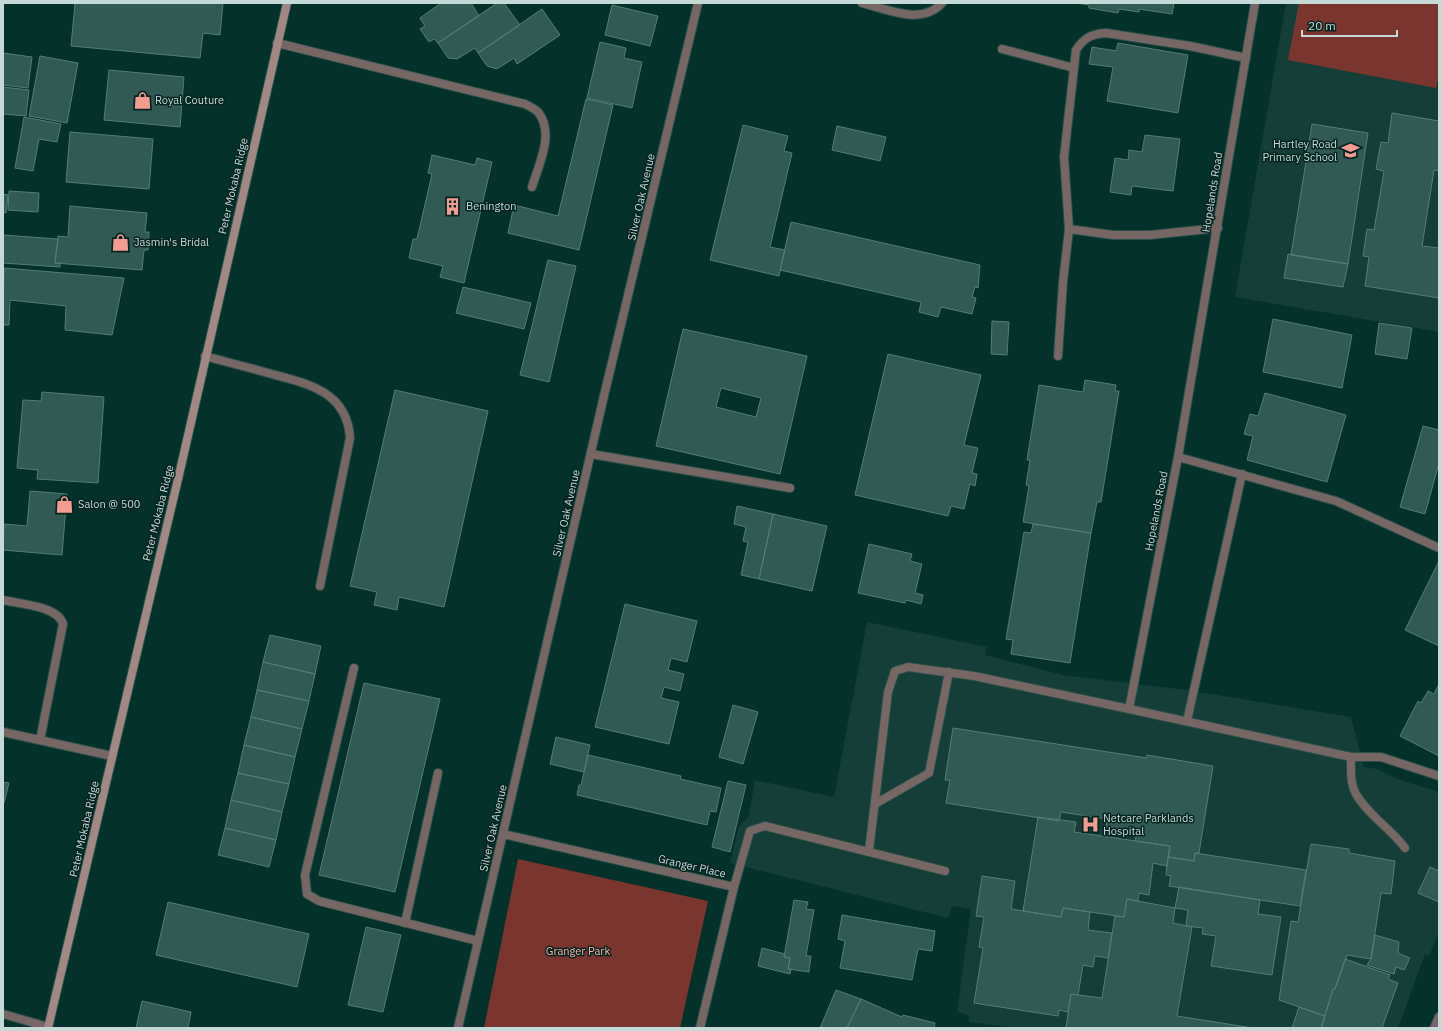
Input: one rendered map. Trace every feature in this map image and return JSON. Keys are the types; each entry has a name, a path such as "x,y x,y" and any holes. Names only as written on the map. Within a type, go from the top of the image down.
{"street":[{"name":"Peter Mokaba Ridge","path":"48,1028 287,3"},
{"name":"Silver Oak Avenue","path":"458,1028 591,454 698,3"},
{"path":"862,3 912,16 925,14 936,10 942,3"},
{"name":"Hopelands Road","path":"1129,709 1178,457 1255,3"},
{"path":"1058,356 1063,282 1069,229 1064,158 1076,50 1082,40 1093,34 1106,33 1190,46 1246,58"},
{"path":"278,42 525,104 538,112 544,126 546,138 532,187"},
{"path":"1002,49 1074,68"},
{"path":"1069,229 1113,235 1150,235 1218,228"},
{"path":"205,356 309,384 328,394 340,407 349,423 350,438 320,586"},
{"path":"591,454 790,488"},
{"path":"1178,457 1336,501 1439,548"},
{"path":"1187,721 1242,474"},
{"path":"3,600 50,610 61,618 63,624 40,740"},
{"path":"869,851 888,692 895,671 908,667 974,676 1351,757 1381,757 1439,776"},
{"path":"354,668 305,875 307,894 312,898 478,941"},
{"path":"875,804 929,773 950,672"},
{"path":"3,732 112,756"},
{"path":"1351,757 1352,782 1356,794 1366,807 1405,848"},
{"path":"405,923 438,773"},
{"path":"734,887 750,831 758,827 765,826 945,871"},
{"name":"Granger Place","path":"503,834 734,887 700,1028"},
{"path":"3,1014 48,1028"},
{"path":"1434,1028 1439,1017"}],"shaded area":[{"name":"Hartley Road Primary School","path":"1286,3 1439,3 1439,332 1235,297"},
{"name":"Netcare Parklands Hospital","path":"867,622 987,647 985,655 1063,675 1186,690 1351,717 1364,767 1377,769 1400,780 1439,792 1439,932 1429,956 1425,954 1398,1028 1016,1028 969,1022 969,1015 957,1012 971,909 952,906 948,918 730,863 739,826 749,816 755,780 834,797"}],"green space":[{"path":"1299,3 1439,3 1439,74 1436,88 1288,60"},
{"name":"Granger Park","path":"518,859 708,901 680,1028 484,1028"}],"building":[{"path":"75,3 223,3 220,35 203,33 200,58 71,46"},
{"path":"441,3 471,3 479,16 438,43 434,39 429,42 420,29 425,26 420,18"},
{"path":"497,3 504,3 520,25 478,53 475,48 457,59 448,58 438,43"},
{"path":"1077,3 1174,3 1172,14 1139,9 1139,12 1119,9 1118,13 1089,8 1089,5"},
{"path":"612,5 658,16 650,46 605,35"},
{"path":"542,9 560,35 517,64 514,58 497,69 487,66 478,53"},
{"path":"600,42 626,48 624,58 642,62 632,108 587,98"},
{"path":"1118,43 1188,55 1178,113 1107,101 1113,67 1089,64 1092,47 1116,51"},
{"path":"3,53 32,57 28,88 3,85"},
{"path":"40,56 78,63 67,123 29,116"},
{"path":"109,70 184,77 180,127 104,120"},
{"path":"3,87 29,90 26,116 3,114"},
{"path":"586,99 613,105 579,250 508,233 514,205 558,216"},
{"path":"1392,113 1439,121 1439,171 1434,170 1422,246 1439,248 1439,298 1365,286 1369,257 1363,256 1367,229 1374,230 1384,171 1376,169 1381,142 1388,143"},
{"path":"24,117 61,124 57,142 39,139 33,171 15,168"},
{"path":"1312,124 1368,133 1348,264 1291,255"},
{"path":"743,125 788,136 784,151 792,153 770,247 785,250 779,276 710,260"},
{"path":"837,126 886,137 880,161 832,150"},
{"path":"70,132 153,139 149,189 66,182"},
{"path":"1145,135 1180,139 1173,191 1132,186 1131,195 1110,192 1115,158 1128,160 1129,150 1142,152"},
{"name":"Benington","path":"432,155 475,165 477,158 492,162 464,283 440,277 443,266 409,258 413,239 417,239 432,174 428,173"},
{"path":"9,191 39,193 38,212 8,210"},
{"path":"3,194 8,195 6,213 3,212"},
{"path":"70,206 147,213 145,232 149,232 148,250 144,250 142,270 55,263 58,236 68,237"},
{"path":"791,222 980,265 978,288 975,287 972,297 976,298 972,314 941,307 938,317 919,312 921,302 780,270"},
{"path":"3,235 58,239 55,263 60,263 60,267 3,263"},
{"path":"1288,254 1348,264 1343,287 1284,278"},
{"path":"548,260 576,266 549,382 520,375"},
{"path":"4,268 124,278 112,335 65,330 66,306 10,300 9,325 3,325"},
{"path":"463,287 531,303 524,329 456,313"},
{"path":"1273,319 1352,335 1342,388 1263,372"},
{"path":"992,321 1009,322 1007,355 991,354"},
{"path":"1379,323 1412,328 1407,359 1375,354"},
{"path":"683,329 807,356 780,474 656,446","holes":["721,388 761,398 756,417 716,407"]},
{"path":"888,354 981,375 964,445 978,448 972,473 977,474 975,486 970,484 964,509 951,506 948,516 855,495"},
{"path":"1085,380 1116,385 1115,391 1119,391 1101,502 1097,502 1091,533 1023,522 1029,486 1026,485 1030,460 1027,460 1039,385 1083,392"},
{"path":"395,390 488,411 444,607 399,597 397,610 374,605 377,592 350,586"},
{"path":"42,392 104,397 98,483 37,479 38,470 17,468 23,400 41,401"},
{"path":"1265,393 1346,415 1327,482 1247,460 1253,436 1244,434 1250,414 1258,416"},
{"path":"1423,426 1439,430 1439,463 1425,514 1400,507"},
{"path":"30,491 67,494 62,555 3,550 4,524 27,526"},
{"path":"737,506 773,514 759,579 741,575 748,542 743,541 746,527 734,524"},
{"path":"773,514 827,526 812,591 759,579"},
{"path":"1033,524 1091,533 1070,663 1011,654 1013,640 1006,639 1024,532 1031,533"},
{"path":"869,544 912,554 910,561 922,564 915,593 923,595 921,604 906,600 905,603 858,593"},
{"path":"1439,561 1439,646 1405,630"},
{"path":"625,604 697,621 687,662 671,658 668,670 684,674 680,691 664,687 661,698 679,702 669,744 595,727"},
{"path":"270,635 321,646 315,674 263,662"},
{"path":"263,662 315,674 309,701 257,690"},
{"path":"364,683 440,699 395,892 319,875"},
{"path":"1439,684 1439,756 1400,736 1418,701 1421,703 1428,691 1434,694"},
{"path":"257,690 309,701 302,729 251,717"},
{"path":"733,705 758,712 743,764 719,757"},
{"path":"251,717 302,729 295,757 244,745"},
{"path":"953,728 1147,758 1147,755 1213,766 1199,853 1195,853 1194,861 1168,857 1170,846 1135,841 1137,832 1106,827 1107,819 1061,812 1059,821 946,803 950,780 945,780"},
{"path":"556,737 590,745 584,772 550,764"},
{"path":"244,745 295,757 289,784 238,773"},
{"path":"588,755 681,776 680,779 721,788 716,812 710,811 707,825 577,795 579,785 581,785"},
{"path":"238,773 289,784 282,812 231,800"},
{"path":"728,781 746,785 730,852 712,847"},
{"path":"3,782 9,783 4,803 3,803"},
{"path":"231,800 282,812 276,840 225,828"},
{"path":"1038,817 1076,822 1074,832 1170,846 1167,866 1153,863 1149,895 1139,893 1138,901 1127,899 1124,917 1063,908 1061,917 1023,911"},
{"path":"225,828 276,840 269,867 218,855"},
{"path":"1311,844 1349,849 1349,853 1395,861 1391,894 1381,893 1371,959 1347,955 1335,989 1333,989 1325,1016 1279,1000 1291,921 1298,922"},
{"path":"1195,853 1306,870 1300,906 1169,886 1171,876 1166,875 1168,857 1194,861"},
{"path":"1430,867 1439,871 1439,902 1418,893"},
{"path":"982,876 1015,881 1011,909 1061,917 1063,908 1090,912 1088,930 1112,933 1108,958 1095,956 1093,967 1083,965 1078,995 1071,994 1068,1012 1059,1010 1058,1016 974,1003 983,948 979,947 984,917 976,916"},
{"path":"1179,887 1260,900 1258,914 1281,917 1272,975 1211,966 1216,936 1202,934 1203,928 1186,926 1188,910 1175,908"},
{"path":"1127,899 1175,908 1173,923 1192,927 1177,1016 1253,1028 1066,1028 1071,994 1102,998 1115,916 1124,917"},
{"path":"794,900 808,902 806,909 814,910 806,956 811,956 809,972 788,969 790,958 784,957"},
{"path":"168,902 309,934 297,987 156,955"},
{"path":"842,915 935,931 932,951 918,949 912,980 840,968 845,941 838,939"},
{"path":"366,927 401,935 383,1012 348,1005"},
{"path":"1375,935 1399,942 1398,953 1410,958 1404,970 1396,967 1394,974 1367,965 1371,959"},
{"path":"762,948 785,954 784,957 790,958 788,969 791,969 790,974 758,966"},
{"path":"1345,959 1390,975 1388,979 1398,983 1382,1028 1321,1028 1333,989 1335,989"},
{"path":"836,990 861,999 847,1028 820,1028"},
{"path":"861,999 902,1017 903,1015 935,1023 934,1028 847,1028"},
{"path":"142,1001 191,1012 188,1028 136,1028"},
{"path":"1299,1007 1325,1016 1321,1028 1292,1028"}],"place":[{"name":"Royal Couture","path":"142,100"},
{"name":"Hartley Road Primary School","path":"1350,150"},
{"name":"Benington","path":"453,206"},
{"name":"Jasmin's Bridal","path":"121,242"},
{"name":"Salon @ 500","path":"65,504"},
{"name":"Netcare Parklands Hospital","path":"1090,824"}]}
